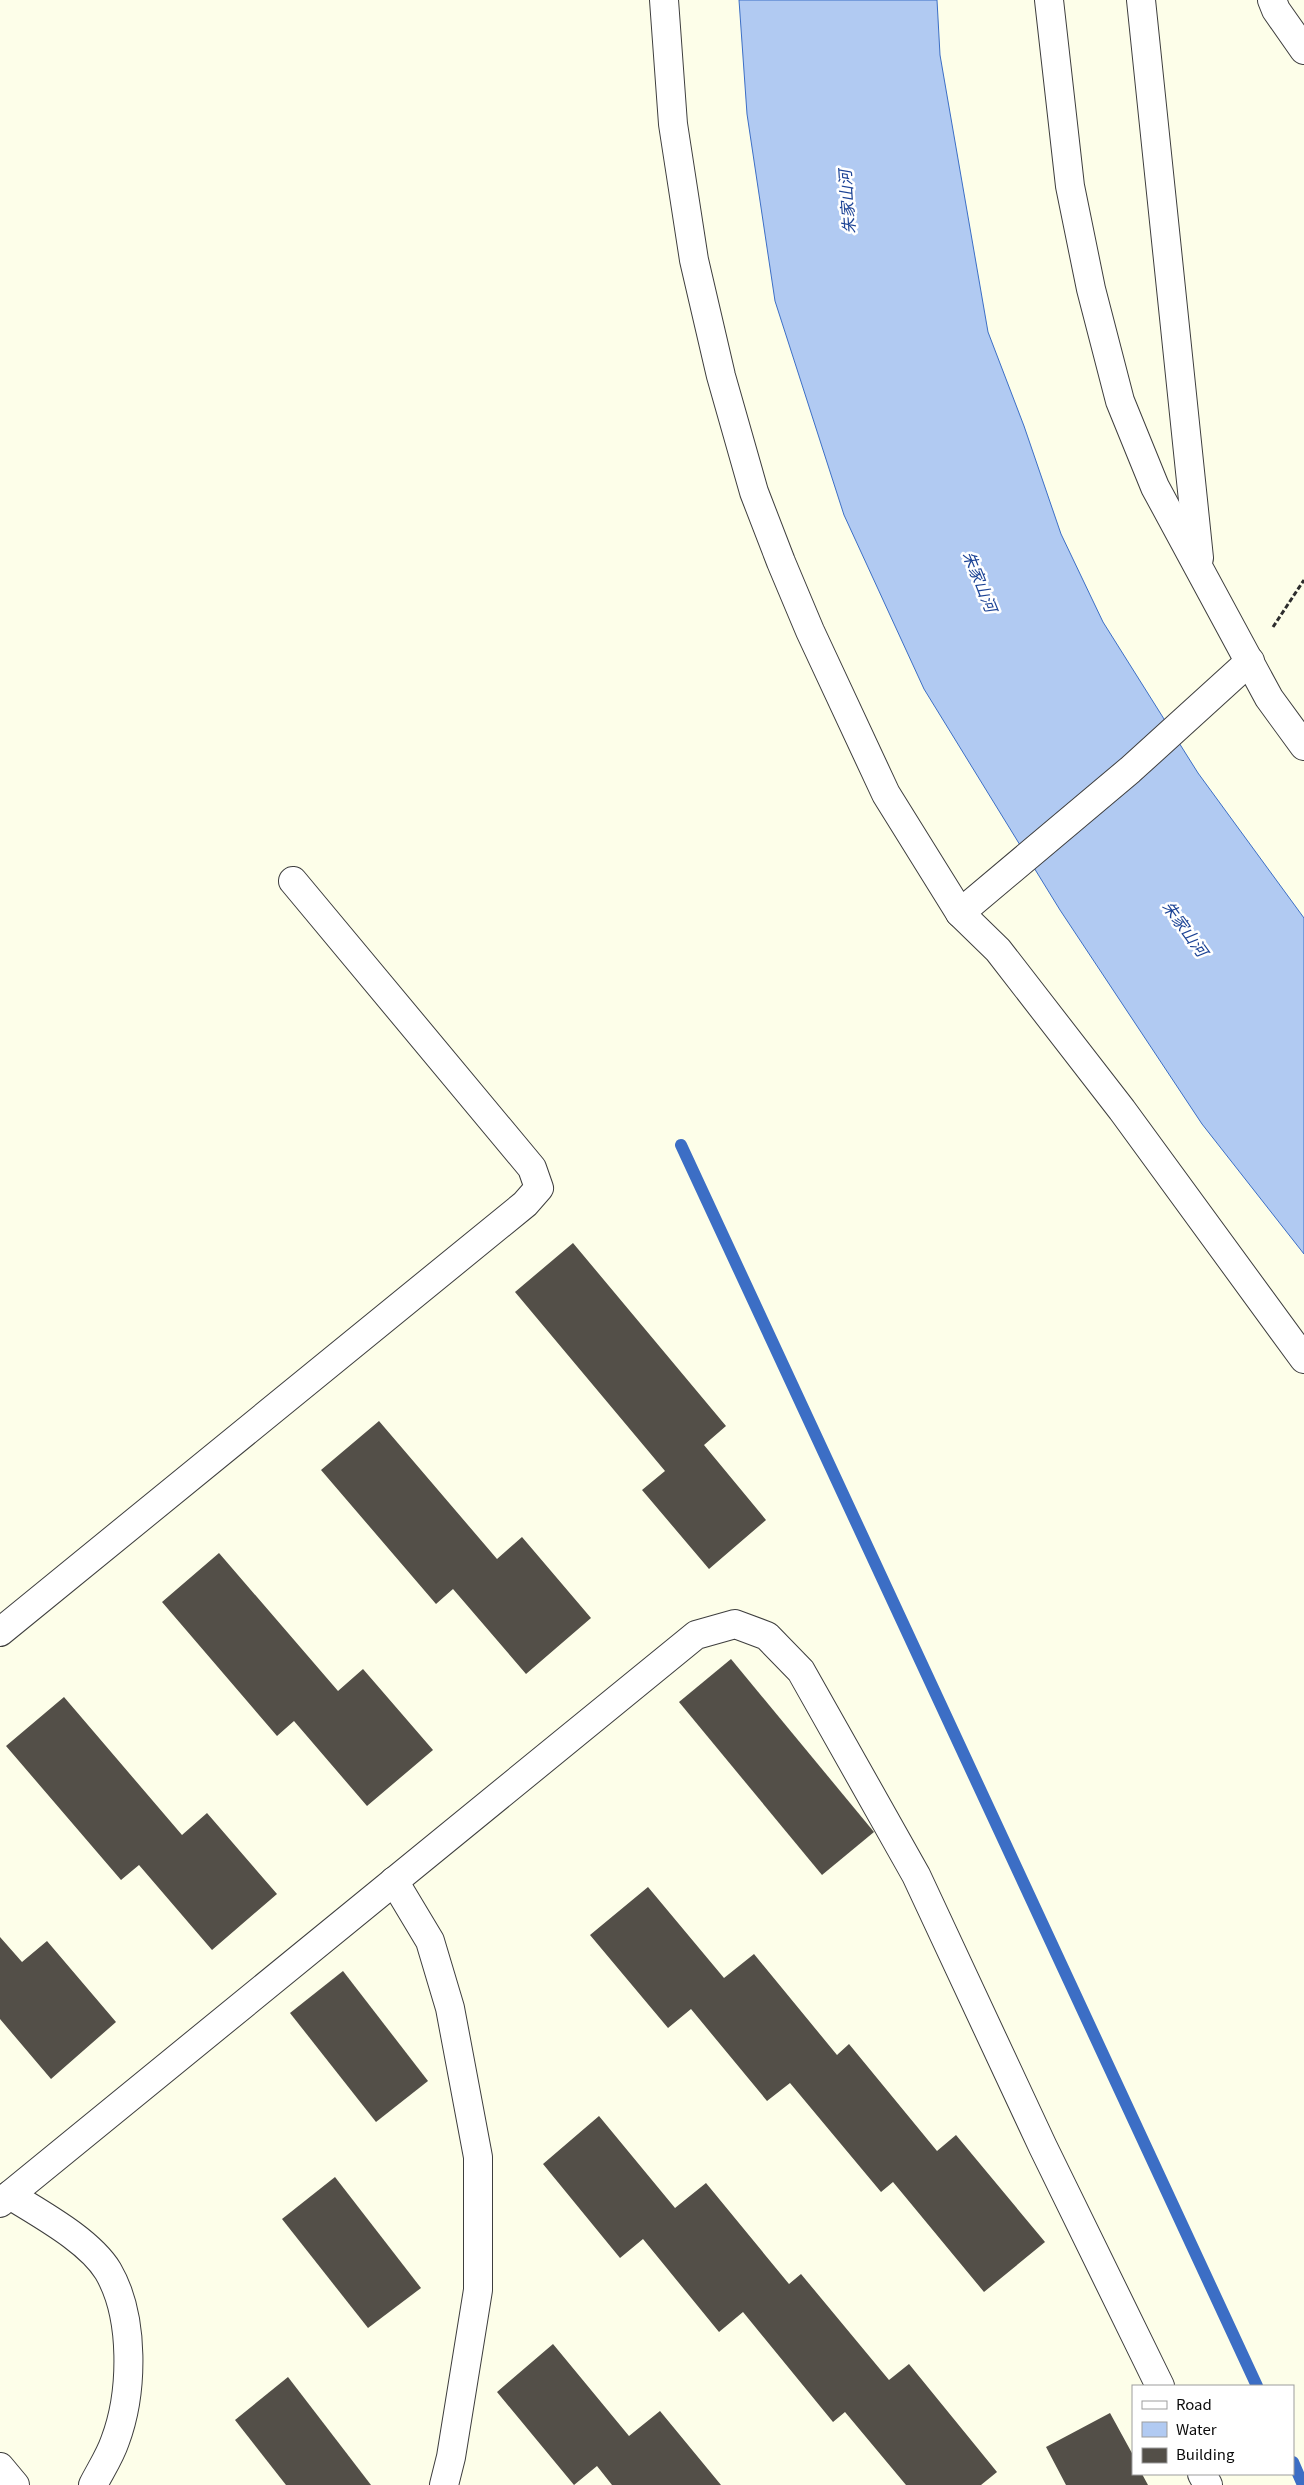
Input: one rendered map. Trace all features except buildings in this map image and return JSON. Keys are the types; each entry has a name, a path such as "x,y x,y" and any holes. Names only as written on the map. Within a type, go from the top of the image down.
{"street":[{"path":"664,0 674,124 694,260 721,376 754,492 810,631 886,794 960,913 998,950 1104,1087 1304,1359"},
{"path":"1049,0 1070,186 1091,289 1120,401 1155,487 1269,698 1301,739"},
{"path":"1141,0 1200,570"},
{"path":"1272,0 1276,10 1304,50"},
{"path":"960,913 1130,770 1250,661"},
{"path":"0,1632 525,1204 539,1188 532,1168 293,881"},
{"path":"93,2485 115,2441 128,2394 128,2353 122,2310 108,2271 81,2242 5,2199 696,1635 735,1624 767,1636 802,1671 916,1875 1043,2147 1160,2385"},
{"path":"394,1881 430,1941 450,2008 478,2157 478,2290 451,2457 444,2485"},
{"path":"0,2467 15,2485"}],"path":[{"path":"1250,661 1304,580"}],"water":[{"name":"朱家山河","path":"739,0 937,0 940,55 988,332 1024,426 1061,534 1103,622 1198,773 1304,918 1304,1254 1202,1124 1060,910 924,689 844,515 775,301 747,114"}],"waterway":[{"path":"681,1145 1257,2385"},
{"path":"1294,2464 1303,2485"}]}
